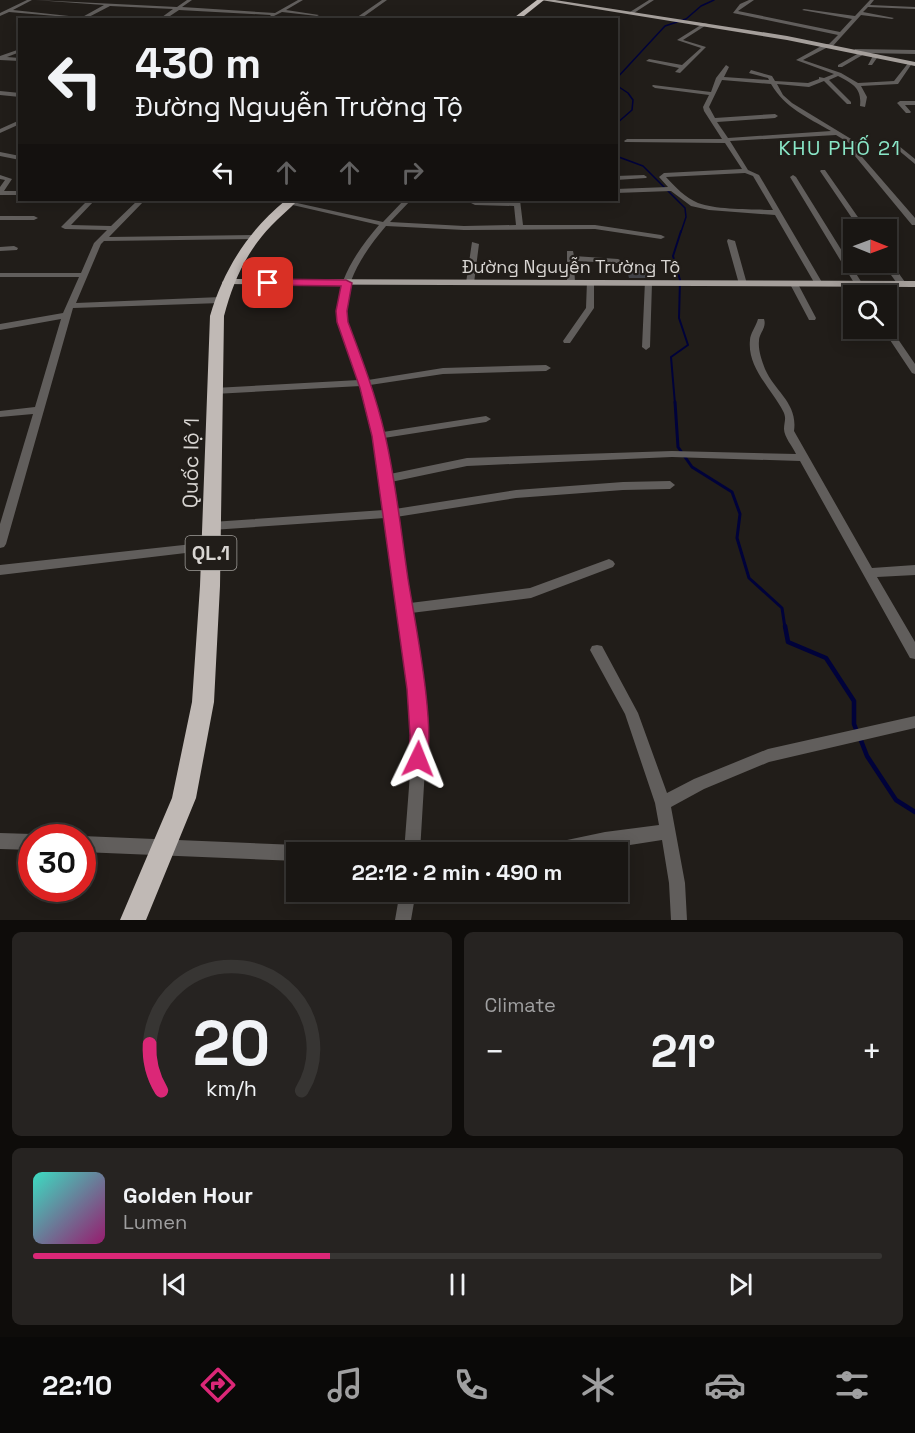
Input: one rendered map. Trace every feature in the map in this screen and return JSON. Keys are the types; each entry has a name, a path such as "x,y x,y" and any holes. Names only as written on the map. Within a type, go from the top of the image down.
{"highway":[{"path":"516,18 537,1"},
{"name":"Quốc lộ 1","path":"133,920 184,798 203,702 212,526 217,316 224,291 254,237 290,201"}],"main road":[{"path":"537,1 683,20 828,45 913,64"},
{"name":"Đường Nguyễn Trường Tộ","path":"224,291 346,283 915,284"}],"street":[{"path":"0,15 30,0"},
{"path":"38,0 277,14"},
{"path":"83,18 117,0"},
{"path":"163,18 190,0"},
{"path":"268,18 301,0"},
{"path":"358,18 385,0"},
{"path":"519,0 537,1"},
{"path":"632,12 652,0"},
{"path":"752,0 742,5 736,14 842,34"},
{"path":"862,106 866,98 857,85 839,74 799,60 828,45 842,34 873,0"},
{"path":"889,0 903,2"},
{"path":"867,6 915,8"},
{"path":"804,10 892,18"},
{"path":"7,11 67,16"},
{"path":"205,15 215,11"},
{"path":"283,11 317,15"},
{"path":"24,18 33,14"},
{"path":"755,33 771,20"},
{"path":"678,72 704,47 679,40 706,24"},
{"path":"0,58 18,51"},
{"path":"855,51 915,52"},
{"path":"840,66 864,52"},
{"path":"870,64 876,55"},
{"path":"0,58 18,60"},
{"path":"649,61 682,67"},
{"path":"857,85 896,83 913,64"},
{"path":"726,67 706,107 724,140 746,171"},
{"path":"751,72 770,77 781,96 790,104 859,146 852,149 915,223"},
{"path":"719,78 809,85 839,74"},
{"path":"818,76 826,80 849,104"},
{"path":"655,86 712,94"},
{"path":"0,93 18,95"},
{"path":"908,112 900,103 915,103"},
{"path":"714,120 775,116"},
{"path":"0,131 18,123"},
{"path":"627,141 724,140 836,133"},
{"path":"899,148 915,162"},
{"path":"0,154 18,158"},
{"path":"668,190 662,177 664,175 746,171 756,175 819,284"},
{"path":"823,171 856,219"},
{"path":"0,177 9,179 0,192"},
{"path":"618,178 644,177"},
{"path":"793,177 858,284"},
{"path":"618,191 668,190 694,204 709,208 778,213"},
{"path":"0,192 18,193"},
{"path":"90,201 65,227 113,228"},
{"path":"0,544 69,310 83,275 102,239 140,201"},
{"path":"290,201 384,224 464,228 595,227 661,237"},
{"path":"406,201 357,256 346,283 342,322 364,383 379,436 405,609 420,735 413,842"},
{"path":"475,203 517,202 520,228"},
{"path":"0,218 34,218"},
{"path":"625,243 627,231"},
{"path":"102,239 254,237"},
{"path":"731,241 743,284"},
{"path":"470,283 475,244"},
{"path":"0,249 14,248"},
{"path":"571,283 570,255 618,261"},
{"path":"894,273 902,284"},
{"path":"0,275 83,275"},
{"path":"567,341 590,308 590,283"},
{"path":"646,347 648,284"},
{"path":"794,284 812,318"},
{"path":"0,327 69,310 224,291"},
{"path":"761,321 762,325 754,339 757,360 768,384 788,411 791,419 789,431 915,654"},
{"path":"893,339 915,371"},
{"path":"214,391 364,383 443,371 546,368"},
{"path":"0,414 39,410"},
{"path":"379,436 486,419"},
{"path":"386,479 467,462 672,454 804,458"},
{"path":"212,526 391,514 516,494 670,485"},
{"path":"0,570 211,546"},
{"path":"405,609 531,593 609,564"},
{"path":"868,573 915,570"},
{"path":"597,650 631,713 663,803 677,883 679,920"},
{"path":"663,803 699,784 768,756 915,723"},
{"path":"596,842 667,832"},
{"path":"0,841 18,842"},
{"path":"96,845 286,853"},
{"path":"403,920 406,902"}],"building":[{"path":"628,265 649,266 651,272 630,272"}],"waterway":[{"path":"618,77 665,26 686,19 701,6 714,0"},
{"path":"618,86 628,93 633,100 632,110 618,122"},
{"path":"618,157 643,166 685,208 686,217 681,232"},
{"path":"675,404 671,357 688,345 679,318 680,280 673,256 681,231"},
{"path":"675,402 678,447 692,467 732,492 740,514 737,538 749,578 782,608 785,628"},
{"path":"785,626 788,642 826,658 854,701 854,724 857,732"},
{"path":"860,738 867,756 896,800 915,812"}],"district":[{"name":"KHU PHỐ 21","path":"840,148"}],"route":[{"path":"268,283 346,283 342,322 366,388 379,436 391,514 416,689 420,735 418,759"}]}
